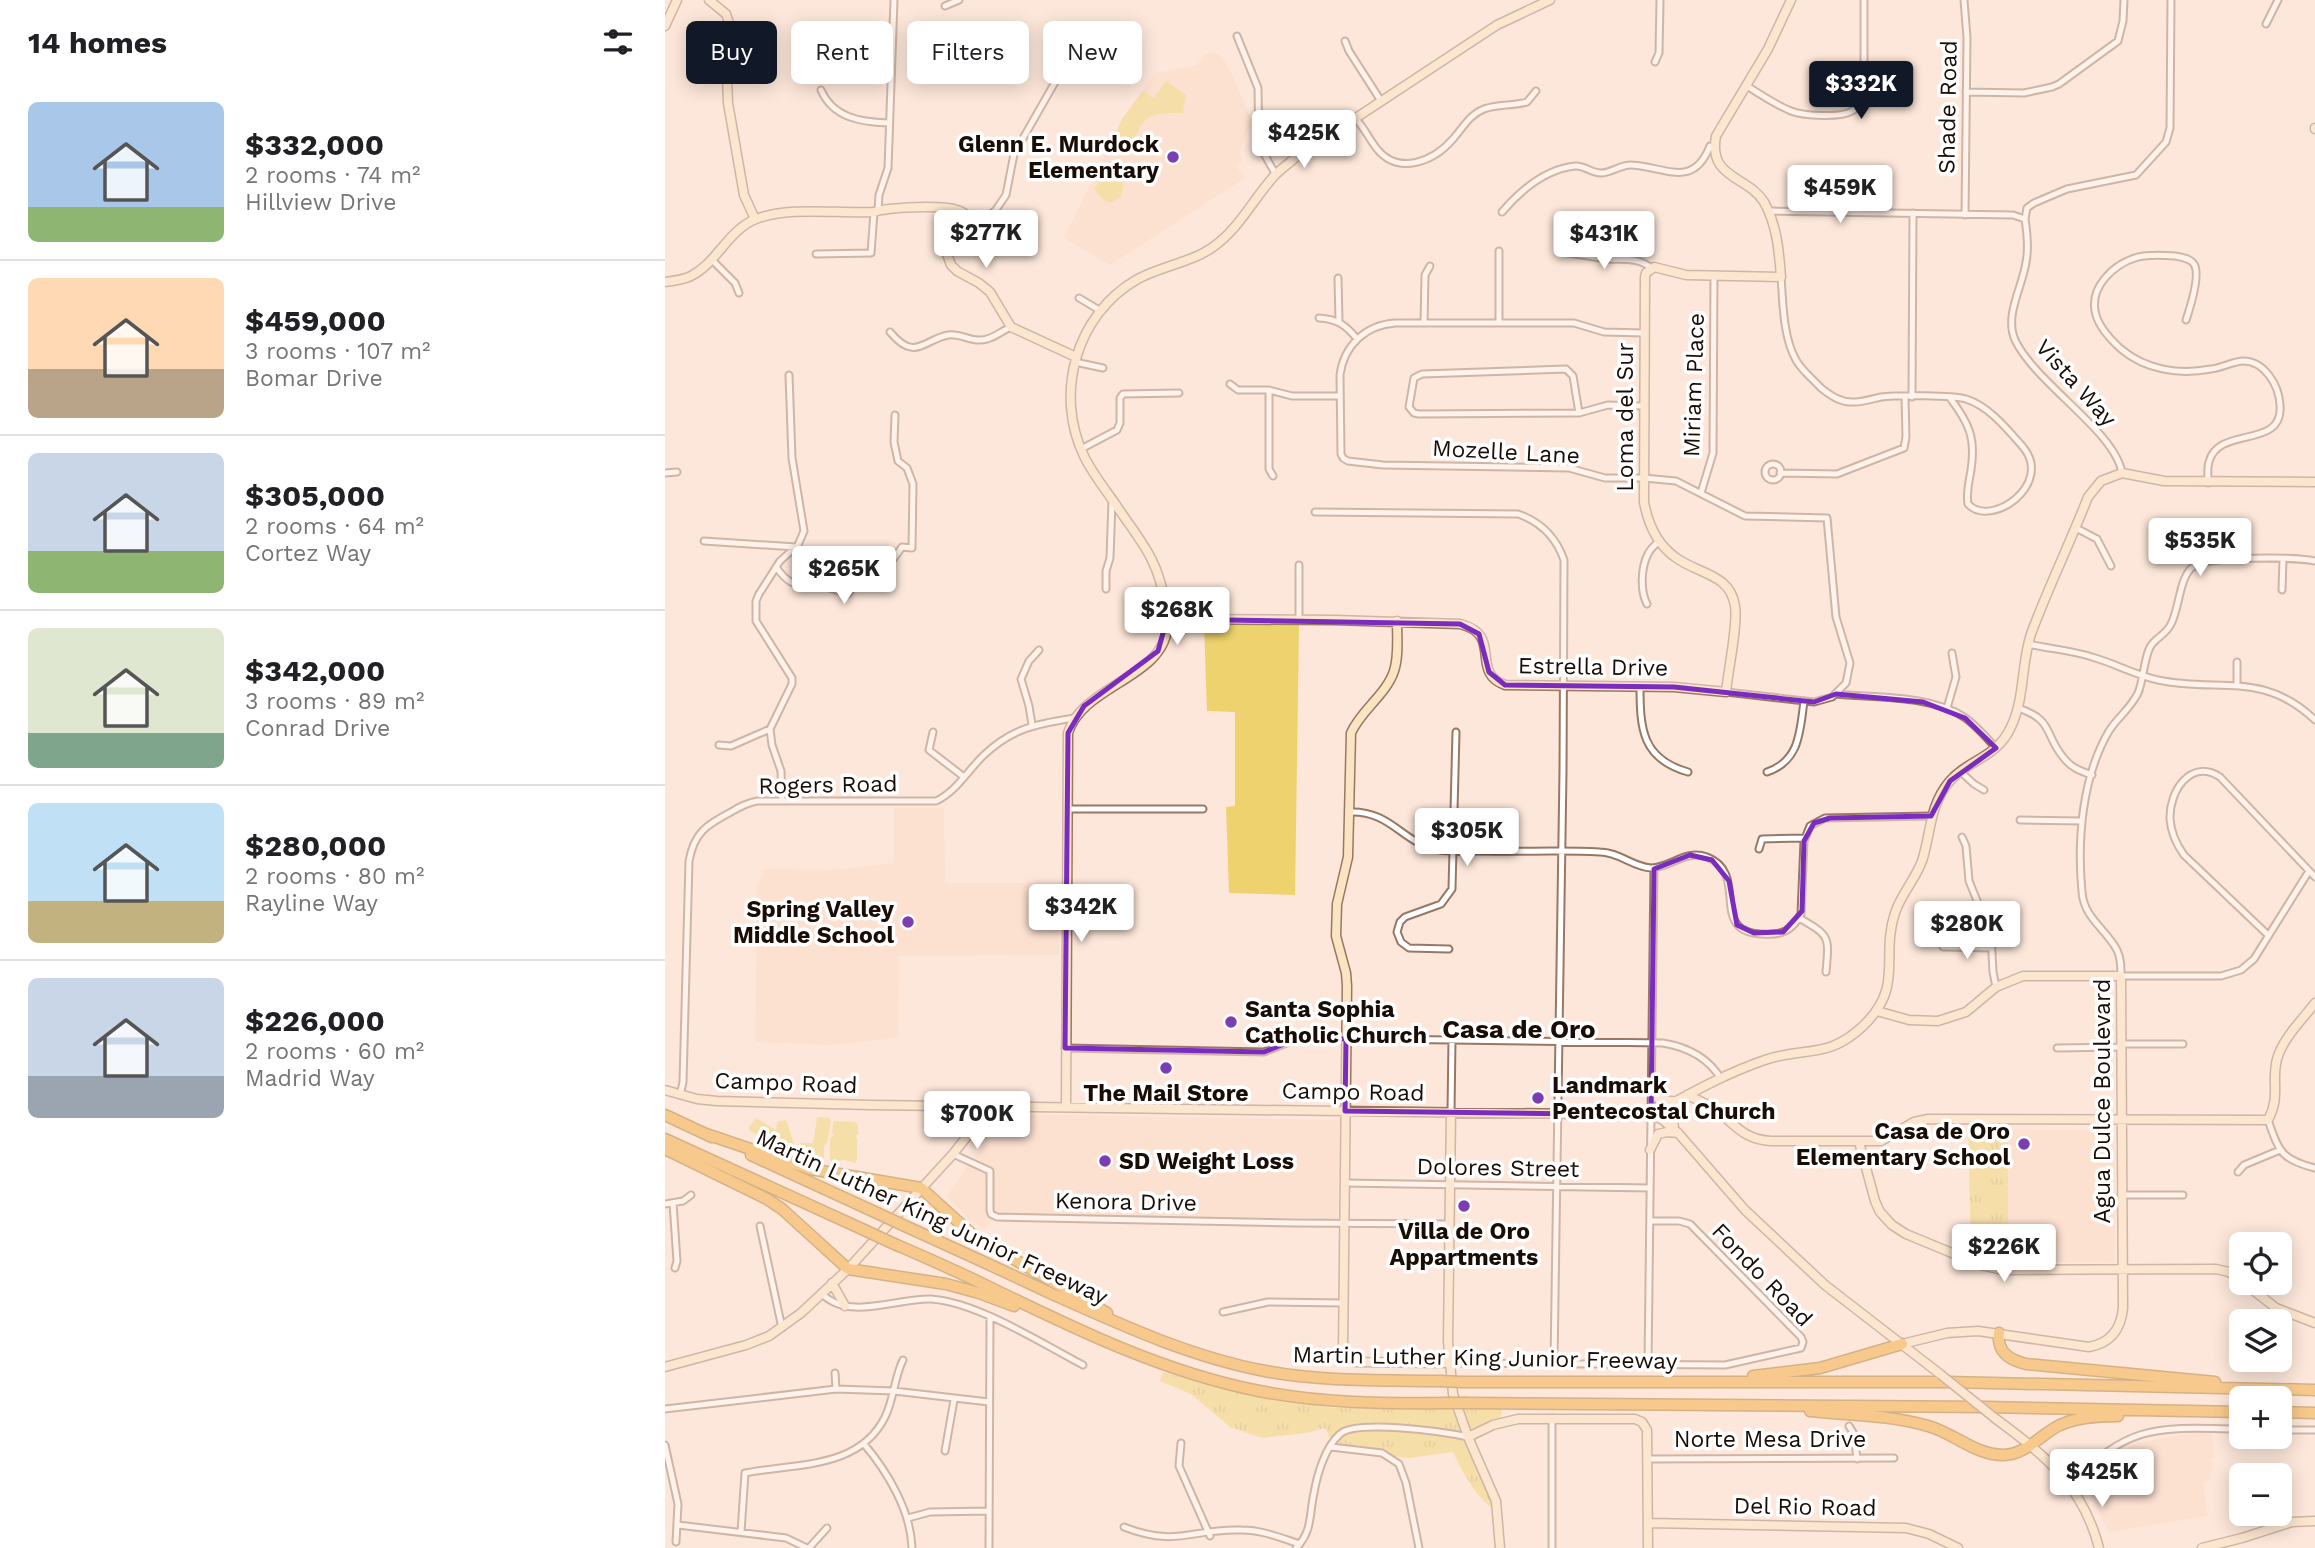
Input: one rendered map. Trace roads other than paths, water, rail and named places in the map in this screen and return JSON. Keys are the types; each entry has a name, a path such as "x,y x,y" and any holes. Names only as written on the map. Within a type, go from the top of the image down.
{"highway":[{"name":"Martin Luther King Junior Freeway","path":"665,1115 1141,1333 1210,1357 1265,1371 1324,1379 1462,1382 1947,1382 2229,1389"},
{"path":"706,1134 810,1170 921,1188 974,1236 1141,1333"},
{"name":"Martin Luther King Junior Freeway","path":"665,1139 984,1284 1059,1322 1158,1363 1259,1391 1352,1402 2229,1412"},
{"path":"665,1149 775,1204 848,1269 946,1284 1059,1322"},
{"path":"1999,1333 2002,1352 2026,1364 2245,1386"},
{"path":"1678,1382 1820,1368 1902,1344"},
{"name":"Martin Luther King Junior Freeway","path":"2292,1390 2315,1390"},
{"path":"1782,1405 1802,1410 1908,1421 1945,1432 1967,1445 2002,1455 2031,1445 2058,1426 2082,1418 2229,1412"},
{"path":"2292,1412 2315,1413"}],"street":[{"path":"665,26 677,0"},
{"path":"709,0 726,14 734,37 727,77 728,103 744,195 755,219"},
{"path":"816,254 871,253 879,195 888,168 894,0"},
{"path":"945,6 959,0"},
{"path":"1066,1107 1067,738 1074,718 1084,706 1125,679 1158,651 1165,637 1167,619 1162,586 1154,562 1084,456 1072,417 1070,392 1075,360 1091,322 1118,292 1136,280 1201,254 1226,237 1276,175 1295,158 1497,25 1551,0"},
{"path":"1655,62 1659,53 1660,0"},
{"path":"1791,0 1768,49 1716,136 1715,148 1721,167 1727,174 1762,200 1776,231 1787,336 1795,359 1827,393 1845,402 1884,397 1913,397 1950,398 1965,399 1978,404 2009,430 2027,452 2032,463 2032,475 2026,487 2010,504 2001,509 1975,509 1968,504 1973,441 1961,413 1950,398"},
{"path":"1747,86 1801,114 1844,114 1855,109 1864,93 1864,0"},
{"name":"Shade Road","path":"1964,0 1967,38 1965,215"},
{"path":"1966,92 2024,93 2059,84 2118,41 2124,0"},
{"path":"1768,211 2013,215 2025,219 2027,208 2034,203 2067,189 2136,175 2166,142 2170,128 2171,0"},
{"path":"2266,24 2278,0"},
{"path":"1237,36 1258,88 1259,145 1276,175"},
{"path":"1345,41 1381,101"},
{"path":"1054,84 1014,154 1006,195 995,211 951,240 947,251 949,262 957,271 979,282 990,292 1011,327 1075,360 1103,368"},
{"path":"821,90 826,102 844,116 865,122 888,123"},
{"path":"1355,118 1383,154 1394,161 1416,164 1451,142 1465,122 1484,109 1527,102 1536,91"},
{"path":"1502,212 1532,184 1549,174 1568,168 1579,166 1601,173 1633,165 1681,173 1702,163 1710,145 1715,148"},
{"path":"665,282 693,275 737,231 755,219 790,212 954,209 968,215 974,224"},
{"path":"1913,214 1913,397"},
{"name":"Vista Way","path":"2025,219 2027,257 2013,311 2012,330 2015,339 2044,379 2108,445 2122,473"},
{"path":"1499,251 1499,323"},
{"path":"1567,253 1608,259 1633,259 1651,268 1660,267 1686,275 1781,276"},
{"path":"2186,320 2192,302 2196,269 2190,260 2181,257 2147,255 2128,261 2108,275 2095,297 2095,310 2102,328 2119,347 2141,362 2183,372 2210,370 2245,362 2259,366 2271,377 2280,403 2276,423 2269,431 2223,443 2208,463 2208,483"},
{"path":"711,259 735,283 739,293"},
{"path":"1424,323 1425,283 1430,266"},
{"name":"Loma del Sur","path":"1651,268 1645,277 1643,499 1646,515 1658,541 1682,562 1717,577 1732,596 1736,611 1726,692"},
{"name":"Miriam Place","path":"1701,493 1713,453 1714,276"},
{"path":"1338,278 1339,322"},
{"path":"1079,298 1101,311"},
{"path":"1318,318 1339,322 1357,339"},
{"path":"1230,384 1238,390 1269,390 1292,396 1340,396 1342,363 1350,348 1372,328 1383,324 1574,323 1604,332 1644,333"},
{"path":"890,332 902,344 919,347 950,334 974,340 987,339 1011,327"},
{"path":"1579,413 1573,376 1566,369 1422,374 1414,378 1409,407 1414,413 1579,413 1604,406 1644,406"},
{"path":"782,800 781,771 772,745 770,729 792,684 790,672 756,621 756,601 776,567 788,552 796,547 804,531 792,458 789,375"},
{"path":"1269,390 1269,469 1273,476"},
{"path":"1081,449 1117,430 1120,423 1120,398 1123,394 1179,394"},
{"name":"Mozelle Lane","path":"1340,396 1342,458 1348,461 1399,466 1569,468 1605,478 1676,481 1745,516 1827,517 1836,617 1850,663 1846,683 1836,694"},
{"path":"1780,473 1837,474 1904,448 1905,397"},
{"path":"776,567 784,579 796,585 822,586 848,594 863,571 890,567 902,547 912,548 913,484 907,468 898,461 894,442 895,415"},
{"path":"665,472 677,472"},
{"path":"1651,1115 1721,1079 1781,1055 1832,1048 1862,1027 1877,1011 1890,976 1894,915 1923,859 1937,799 1950,781 1996,748 2011,729 2018,708 2028,644 2093,488 2105,478 2122,473 2164,481 2315,482"},
{"path":"1106,589 1112,498"},
{"path":"1315,512 1518,514 1535,522 1550,534 1564,559 1554,1363"},
{"path":"2076,528 2097,539 2111,566"},
{"path":"704,541 796,547"},
{"path":"1647,604 1643,597 1644,567 1648,552 1658,541"},
{"path":"2282,590 2283,559 2315,561"},
{"name":"Agua Dulce Boulevard","path":"1902,1344 1947,1333 1978,1331 2084,1347 2105,1342 2116,1331 2122,1318 2121,961 2116,947 2091,919 2083,901 2081,889 2084,802 2104,741 2110,729 2135,698 2144,676 2151,644 2170,627 2180,601 2183,581 2194,566 2206,561 2283,559"},
{"path":"1299,565 1299,620"},
{"name":"Estrella Drive","path":"1167,619 1397,621 1467,626 1477,631 1482,638 1487,669 1493,678 1509,686 1640,687 1726,692 1804,701 1825,701 1836,694 1923,702 1947,708"},
{"path":"1397,621 1393,673 1388,684 1361,716 1351,733 1348,857 1339,891 1336,936 1346,978 1343,1303 1343,1350 1346,1359 1355,1362 1648,1365 1654,868"},
{"path":"2028,644 2095,657 2144,676 2170,682 2256,688 2280,696 2315,720"},
{"path":"1032,725 1021,679 1029,661 1039,650"},
{"path":"1952,653 1956,677 1947,708 1970,721 1996,748"},
{"path":"2237,662 2237,685"},
{"path":"1640,687 1641,723 1648,743 1661,761 1688,772"},
{"path":"1767,772 1779,768 1794,750 1798,742 1804,701"},
{"path":"2018,708 2042,721 2058,751 2069,764 2092,775"},
{"name":"Rogers Road","path":"680,1095 683,1082 689,861 692,847 702,830 748,803 782,800 936,800 947,795 984,754 1012,733 1032,725 1074,718"},
{"path":"719,745 731,746 770,729"},
{"path":"933,732 929,750 964,777"},
{"path":"1449,949 1409,948 1401,942 1397,932 1399,922 1405,917 1441,904 1452,889 1456,732"},
{"path":"2268,935 2183,855 2177,844 2172,833 2170,814 2174,797 2183,779 2200,771 2220,777 2315,877"},
{"path":"1961,772 1984,790"},
{"path":"1067,809 1203,809"},
{"path":"1349,812 1380,817 1418,844 1435,849 1605,852 1616,854 1641,866 1654,868 1690,855 1700,855 1723,869 1729,881 1732,918 1737,925 1746,932 1764,934 1779,933 1790,928 1799,918 1803,907 1804,838 1811,826 1825,818 1931,816"},
{"path":"2020,820 2082,821"},
{"path":"1962,837 1966,846 1969,881 1991,935 1996,987"},
{"path":"1759,849 1762,839 1804,838"},
{"path":"1877,1011 1909,1020 1944,1020 1971,1009 1996,987 2024,976 2232,974 2251,963 2309,871"},
{"path":"1799,918 1820,929 1826,938 1826,972"},
{"path":"1943,947 1991,948"},
{"path":"2315,1003 2287,1040 2278,1057 2276,1099 2267,1120 2280,1150 2289,1160 2315,1168"},
{"path":"1065,1048 1264,1052 1299,1038 1652,1043 1670,1044 1690,1050 1708,1062 1721,1079"},
{"path":"1452,1039 1449,1363 1454,1394 1468,1437 1496,1501 1500,1548"},
{"path":"2057,1048 2183,1044"},
{"name":"Campo Road","path":"665,1090 680,1095 724,1101 1651,1115 1676,1131 1745,1210 1825,1285 2031,1445 2071,1485 2088,1512 2099,1548"},
{"path":"1651,1092 1660,1100 1676,1101"},
{"path":"1687,1095 1713,1108 1739,1131 1756,1139 1859,1142 1886,1140 1923,1119 2267,1120"},
{"path":"1650,1150 1658,1134 1676,1131 1672,1113 1676,1101"},
{"path":"968,1106 973,1117 973,1130"},
{"path":"665,1367 746,1345 782,1328 801,1313 848,1269 953,1154 991,1106"},
{"path":"1859,1142 1877,1207 1887,1221 1901,1231 1992,1269 2216,1269 2229,1272"},
{"path":"2238,1172 2244,1165 2280,1150"},
{"name":"Kenora Drive","path":"953,1154 990,1171 990,1210 991,1214 997,1217 1345,1223"},
{"name":"Dolores Street","path":"1345,1184 1650,1188"},
{"path":"665,1204 683,1201 691,1195"},
{"path":"2121,1195 2183,1195"},
{"path":"673,1203 677,1261 675,1268"},
{"name":"Fondo Road","path":"1648,1365 1725,1365 1799,1349 1803,1344 1801,1337 1690,1224 1650,1221"},
{"path":"1345,1223 1450,1224"},
{"path":"760,1226 782,1328"},
{"path":"832,1283 845,1307"},
{"path":"822,1294 845,1307 929,1299 968,1307 1083,1364"},
{"path":"2260,1295 2276,1308 2315,1323"},
{"path":"1223,1312 1268,1302 1343,1303"},
{"path":"989,1548 990,1317"},
{"path":"741,1532 745,1473 835,1460 864,1444 883,1422 894,1391 898,1368 903,1360"},
{"path":"835,1373 836,1390"},
{"path":"665,1409 836,1390 894,1391 989,1402"},
{"path":"945,1451 954,1399"},
{"name":"Norte Mesa Drive","path":"1331,1447 1341,1433 1355,1428 1393,1427 1468,1437 1505,1422 1532,1418 1635,1419 1644,1423 1647,1430 1647,1459 1894,1458"},
{"path":"1552,1418 1552,1548"},
{"path":"1849,1426 1854,1434 1857,1459"},
{"path":"2071,1485 2112,1447 2129,1437 2165,1428 2229,1429"},
{"path":"2292,1430 2315,1430"},
{"path":"1181,1443 1179,1466 1210,1536"},
{"path":"864,1444 883,1466 908,1518 912,1548"},
{"path":"665,1445 676,1489 676,1542"},
{"path":"1189,1542 1241,1530 1263,1533 1298,1546 1306,1537 1311,1523 1313,1495 1331,1447 1382,1453 1399,1464 1406,1483 1419,1548"},
{"path":"1647,1459 1648,1548"},
{"path":"908,1518 930,1512 989,1511"},
{"path":"2202,1548 2288,1523 2315,1521"},
{"name":"Del Rio Road","path":"1648,1523 1906,1528 1929,1534 1958,1548"},
{"path":"678,1525 786,1538 808,1548 827,1528"},
{"path":"1125,1527 1149,1542"}],"place":[{"name":"Glenn E. Murdock Elementary","path":"1173,157"},
{"name":"Spring Valley Middle School","path":"908,922"},
{"name":"Santa Sophia Catholic Church","path":"1231,1022"},
{"name":"The Mail Store","path":"1166,1068"},
{"name":"Landmark Pentecostal Church","path":"1538,1098"},
{"name":"Casa de Oro Elementary School","path":"2024,1144"},
{"name":"SD Weight Loss","path":"1105,1161"},
{"name":"Villa de Oro Appartments","path":"1464,1206"}],"district":[{"name":"Casa de Oro","path":"1519,1029"}]}
